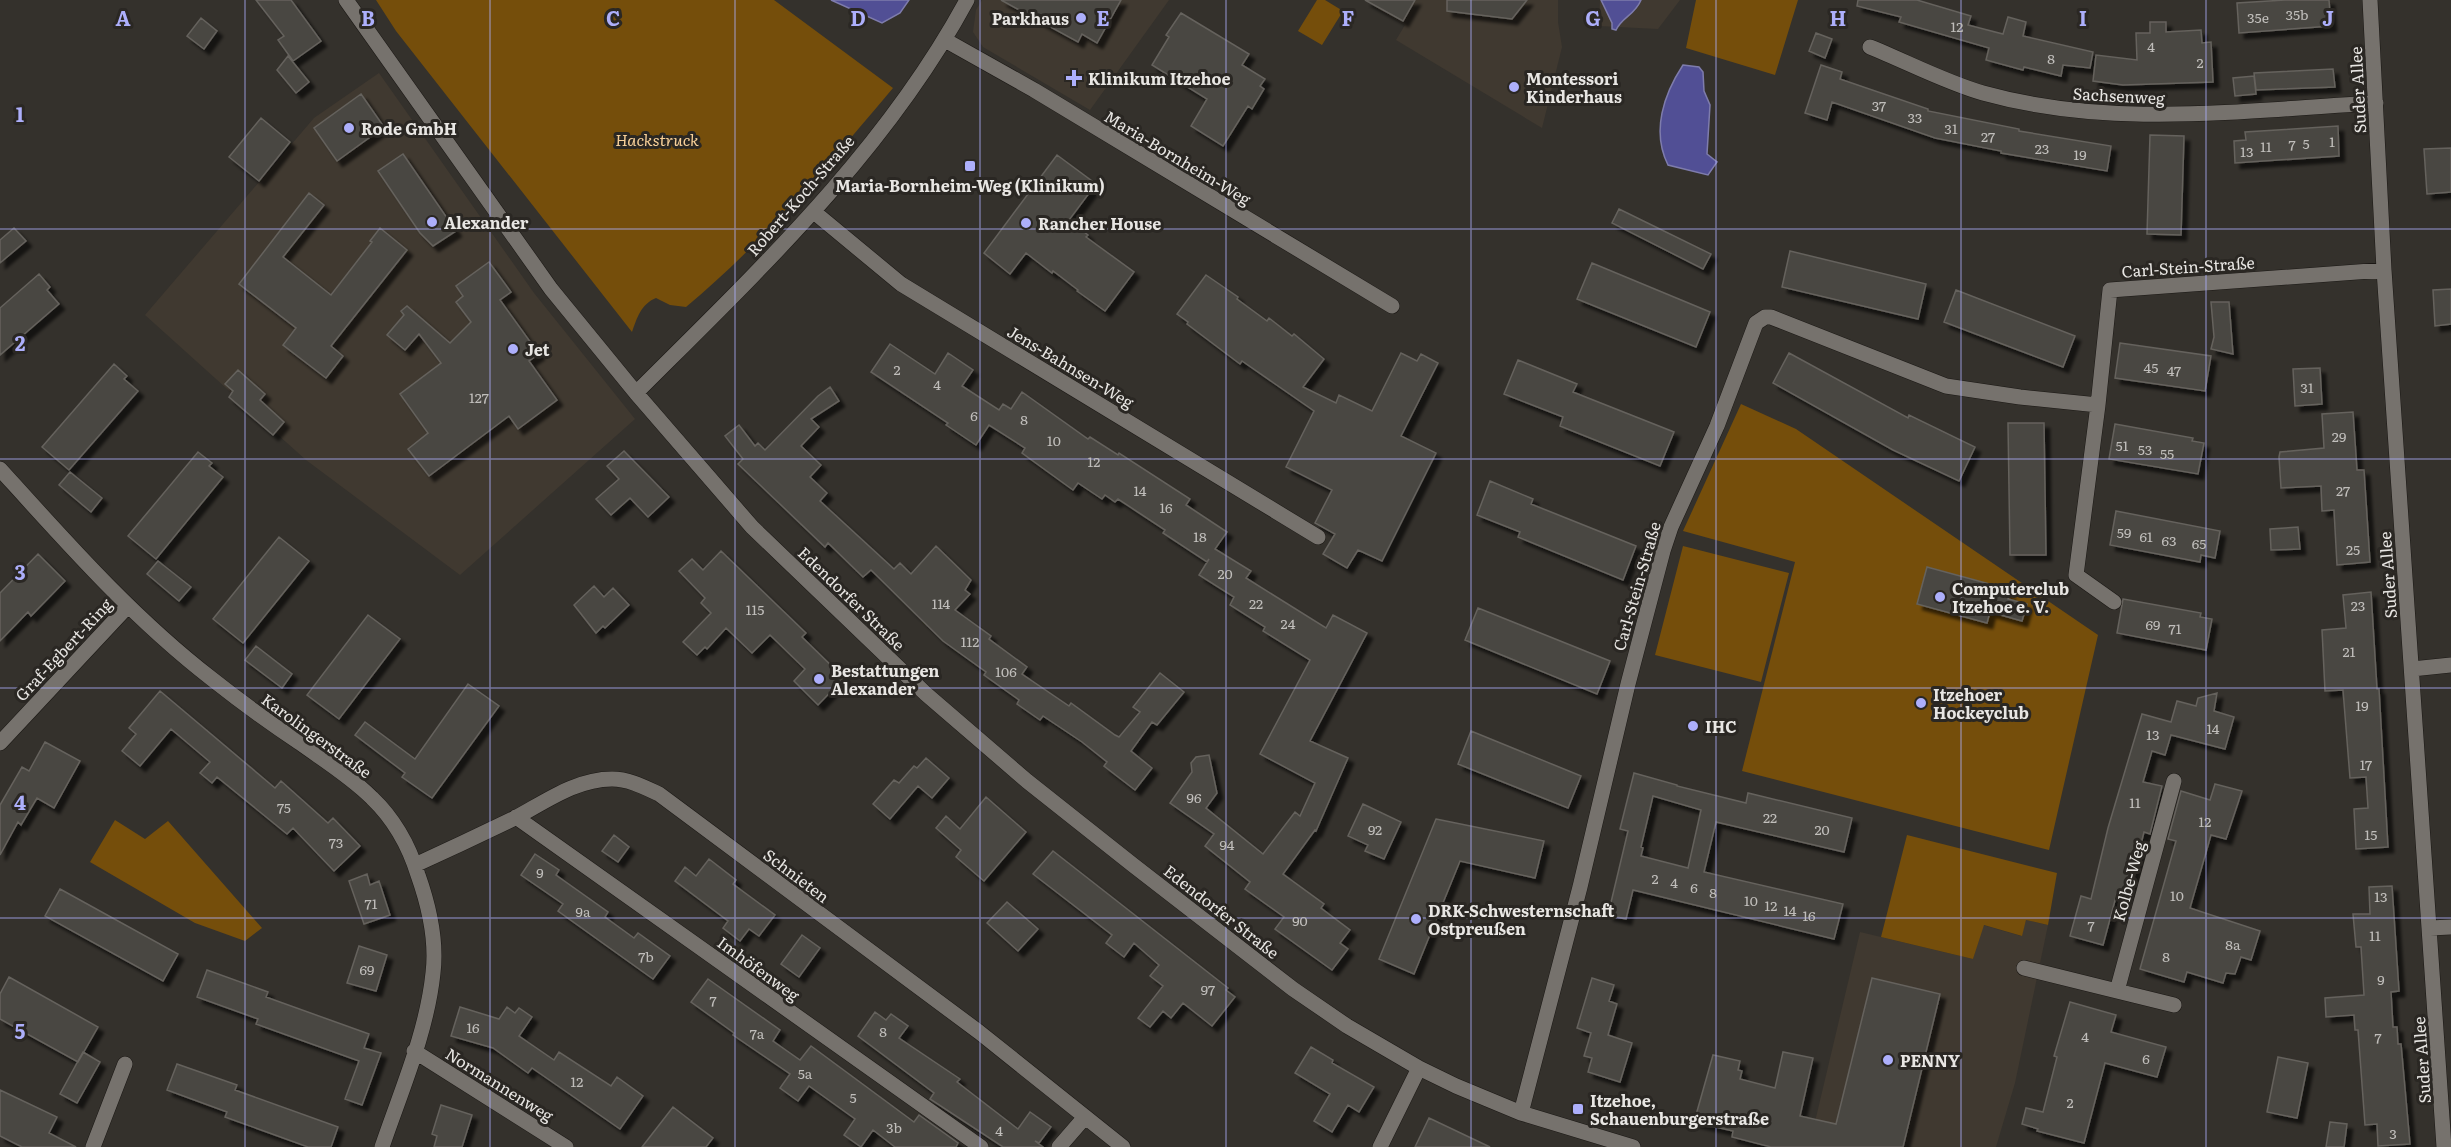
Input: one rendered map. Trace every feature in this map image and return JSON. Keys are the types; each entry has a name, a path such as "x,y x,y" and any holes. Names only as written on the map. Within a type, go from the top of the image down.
{"street":[{"name":"Edendorfer Straße","path":"346,0 551,289 636,393 752,527 943,708 1028,781 1293,989 1347,1026 1419,1068 1456,1086 1521,1113 1633,1147"},
{"name":"Robert-Koch-Straße","path":"636,393 814,212 885,124 945,40 967,0"},
{"name":"Suder Allee","path":"2370,0 2384,270 2444,1147"},
{"name":"Maria-Bornheim-Weg","path":"945,40 1034,90 1392,306"},
{"name":"Sachsenweg","path":"1870,47 1982,93 2060,109 2126,115 2174,116 2376,103"},
{"name":"Jens-Bahnsen-Weg","path":"814,212 901,284 1318,537"},
{"name":"Carl-Stein-Straße","path":"2114,602 2076,575 2110,290 2384,270"},
{"name":"Carl-Stein-Straße","path":"1521,1113 1580,887 1628,684 1663,551 1671,527 1717,426 1756,323 1765,317 1771,317 1946,386 2098,405"},
{"name":"Karolingerstraße","path":"0,469 92,571 162,639 210,678 364,790 393,823 415,866 430,917 434,956 431,988 414,1051 382,1147"},
{"name":"Graf-Egbert-Ring","path":"0,743 128,606"},
{"path":"2412,669 2451,665"},
{"name":"Schnieten","path":"415,866 564,791 598,780 623,780 659,794 979,1032 1123,1147"},
{"name":"Kolbe-Weg","path":"2117,991 2174,781"},
{"name":"Imhöfenweg","path":"516,817 981,1147"},
{"path":"2430,928 2451,927"},
{"path":"2024,968 2174,1005"},
{"name":"Normannenweg","path":"414,1051 566,1147"},
{"path":"93,1147 125,1064"},
{"path":"1380,1147 1419,1068"},
{"path":"1059,1147 1085,1117"}],"shaded area":[{"path":"831,0 909,0 900,13 882,23"},
{"name":"Klinikum Itzehoe","path":"982,0 1169,0 1090,110 983,47 973,32 976,10"},
{"name":"Montessori Kinderhaus","path":"1378,0 1558,0 1558,22 1562,47 1542,128 1396,40 1405,25 1374,7"},
{"path":"1600,0 1680,0 1658,29 1599,26"},
{"path":"1601,0 1641,0 1616,30 1612,29 1612,23"},
{"path":"1683,65 1699,67 1703,72 1704,91 1710,105 1707,154 1717,162 1708,175 1668,165 1660,139 1665,100"},
{"path":"379,73 534,293 635,419 460,575 306,460 145,315 314,118"},
{"path":"2026,920 2048,925 2015,1083 1996,1147 1809,1147 1860,932 1973,959 1983,925 2021,936"}],"green space":[{"name":"Hackstruck","path":"376,0 774,0 893,88 794,202 742,257 686,307 670,305 656,298 651,301 640,312 632,332 396,31"},
{"path":"1317,0 1325,0 1343,11 1322,45 1298,31"},
{"path":"1696,0 1798,0 1775,75 1686,48"},
{"name":"Itzehoer Hockeyclub","path":"1741,404 1796,429 2098,635 2049,850 1742,771 1795,562 1683,531"},
{"path":"1683,546 1789,573 1761,682 1655,655"},
{"path":"115,820 145,839 168,821 262,928 245,941 195,923 90,862"},
{"path":"1907,835 2057,873 2048,925 2026,920 2022,936 1984,925 1973,959 1881,937"}],"building":[{"path":"256,0 291,0 321,41 293,61 278,40 284,36"},
{"name":"Parkhaus","path":"1001,0 1121,0 1097,43 1082,34 1078,42"},
{"path":"1365,0 1415,0 1403,21"},
{"path":"1447,0 1527,0 1512,19 1447,11"},
{"path":"1858,0 1917,0 1971,16 1968,25 2003,34 2008,17 2026,22 2023,36 2093,52 2090,68 2063,65 2061,76 2024,67 2023,70 1986,60 1989,48 1899,22 1901,17 1857,6"},
{"path":"2329,0 2331,26 2239,33 2237,3"},
{"path":"1181,13 1249,54 1242,65 1265,79 1260,86 1264,89 1252,109 1248,106 1223,146 1191,126 1207,99 1152,65 1169,37 1166,35"},
{"path":"201,18 217,31 204,49 187,36"},
{"path":"2150,22 2166,22 2166,32 2201,30 2202,43 2211,42 2213,82 2123,85 2093,81 2096,55 2137,60 2136,33 2150,33"},
{"path":"1816,33 1832,39 1825,58 1809,51"},
{"path":"288,56 309,82 296,93 277,70"},
{"path":"1821,65 1842,72 1840,79 1928,109 1928,111 2019,129 2019,131 2111,146 2107,171 2001,153 2001,151 1935,138 1832,102 1827,120 1805,113"},
{"path":"2333,69 2335,87 2256,90 2254,73"},
{"path":"2254,76 2256,94 2235,96 2233,78"},
{"name":"Rode GmbH","path":"361,94 384,127 337,161 314,128"},
{"path":"261,118 290,142 259,181 229,157"},
{"path":"2338,126 2339,156 2235,163 2234,141 2246,140 2245,132"},
{"path":"2150,135 2184,136 2181,235 2147,234"},
{"path":"2451,148 2451,192 2427,194 2424,149"},
{"path":"403,154 456,231 433,246 420,233 378,171"},
{"path":"1057,155 1096,184 1069,220 1088,235 1086,237 1134,272 1105,311 1026,253 1010,274 984,253"},
{"path":"309,193 324,205 283,257 331,295 372,242 370,241 380,228 407,250 331,346 343,356 326,378 283,345 296,328 239,284"},
{"path":"1619,209 1711,254 1703,269 1612,223"},
{"path":"14,228 26,241 0,263 0,240"},
{"path":"1790,251 1926,284 1918,319 1782,287"},
{"path":"489,262 511,292 500,300 539,354 529,361 557,400 518,429 509,416 429,476 408,449 428,433 400,394 441,363 419,334 405,350 387,335 404,315 401,311 407,306 450,343 471,322 456,302 463,296 456,286"},
{"path":"1592,263 1710,312 1696,347 1577,299"},
{"path":"39,274 50,287 47,290 59,304 0,355 0,308"},
{"path":"1206,275 1267,321 1269,318 1292,336 1294,334 1324,359 1303,387 1336,403 1339,395 1372,411 1401,353 1417,361 1421,354 1438,363 1401,436 1436,453 1382,561 1358,550 1347,568 1323,554 1335,534 1315,523 1332,490 1286,467 1314,411 1242,361 1240,364 1177,314"},
{"path":"2451,289 2451,324 2435,326 2433,290"},
{"path":"1956,290 2075,336 2063,367 1944,322"},
{"path":"2211,302 2229,302 2233,354 2211,349 2214,337"},
{"path":"2120,343 2211,356 2205,391 2115,378"},
{"path":"890,344 935,374 948,353 973,370 962,386 999,410 1003,404 1011,409 1022,392 1088,439 1090,437 1118,455 1119,453 1190,499 1186,505 1227,532 1215,549 1251,571 1246,578 1326,628 1333,615 1367,633 1310,741 1348,758 1316,831 1283,874 1324,904 1321,908 1350,930 1340,943 1348,949 1332,970 1275,929 1284,917 1245,889 1250,882 1205,846 1214,834 1170,803 1192,772 1191,763 1196,757 1209,755 1217,793 1206,808 1263,854 1295,812 1300,816 1315,783 1260,754 1310,660 1263,631 1265,627 1230,605 1234,597 1199,575 1209,559 1207,562 1163,533 1165,530 1118,499 1115,502 1105,495 1102,499 1078,483 1073,490 1022,453 1025,448 989,425 976,445 946,425 948,423 871,372"},
{"path":"1789,353 1908,418 1909,415 1975,447 1959,481 1893,450 1773,383"},
{"path":"1518,360 1577,384 1573,392 1674,432 1660,466 1560,426 1563,417 1504,394"},
{"path":"114,364 127,376 124,379 138,391 69,470 42,447"},
{"path":"2320,368 2322,404 2295,406 2293,369"},
{"path":"238,370 265,394 260,400 284,422 273,435 229,397 233,391 225,384"},
{"path":"830,387 839,401 811,419 819,427 801,446 821,465 810,477 827,493 820,501 894,569 900,563 911,574 936,546 971,580 965,590 970,594 955,610 991,636 989,639 1027,667 1022,674 1069,706 1071,703 1119,737 1140,712 1133,707 1160,673 1184,692 1157,725 1152,722 1131,751 1152,768 1135,790 1104,766 1107,762 1082,742 1043,716 1040,720 1017,704 1019,700 984,675 986,672 943,641 871,570 863,577 828,543 825,547 738,464 743,459 725,436 739,425 755,446 758,443 765,450 818,396"},
{"path":"2353,412 2357,470 2364,470 2370,562 2337,565 2334,510 2322,511 2321,486 2281,488 2279,457 2280,452 2324,448 2322,414"},
{"path":"2008,423 2044,423 2046,555 2010,555"},
{"path":"2115,424 2193,438 2192,441 2204,443 2198,474 2109,459"},
{"path":"624,451 669,497 648,517 630,498 611,515 596,499 619,479 607,466"},
{"path":"198,452 212,463 209,466 223,477 156,559 128,536"},
{"path":"70,472 102,498 91,512 59,485"},
{"path":"1490,481 1533,499 1531,504 1636,546 1623,580 1518,537 1520,532 1477,515"},
{"path":"2116,511 2220,531 2215,558 2201,555 2200,562 2110,545"},
{"path":"2298,527 2300,549 2271,550 2270,529"},
{"path":"279,537 309,561 243,643 213,619"},
{"path":"721,551 806,633 802,637 844,678 818,705 794,681 805,669 770,635 752,653 726,628 707,649 705,647 697,655 683,642 711,613 701,603 705,598 679,571 692,559 703,570"},
{"path":"38,554 65,581 31,616 28,612 0,641 0,593"},
{"path":"158,561 191,587 179,601 147,574"},
{"path":"1927,567 1997,586 1996,590 2010,594 2008,599 2027,604 2022,621 1990,612 1987,623 1917,604"},
{"path":"594,586 604,597 613,588 629,605 605,628 603,626 596,633 574,605"},
{"path":"2371,592 2388,847 2356,849 2354,809 2368,808 2366,777 2350,778 2343,690 2325,691 2322,630 2346,628 2343,595"},
{"path":"2123,599 2201,613 2200,617 2212,619 2206,650 2117,633"},
{"path":"1478,608 1610,661 1597,694 1465,640"},
{"path":"368,615 400,639 339,719 307,695"},
{"path":"256,646 292,674 282,688 245,660"},
{"path":"468,684 499,706 432,798 402,777 405,773 355,735 365,722 415,759"},
{"path":"160,691 275,788 281,781 328,823 333,818 360,846 334,871 293,828 287,834 217,777 212,783 200,773 210,762 171,729 140,766 122,751 136,734 129,728"},
{"path":"2217,693 2214,711 2234,717 2225,749 2171,735 2165,755 2152,751 2143,782 2162,786 2150,834 2144,832 2128,896 2117,893 2103,945 2070,936 2081,896 2091,899 2108,828 2142,714 2171,722 2177,701 2196,706 2198,698"},
{"path":"1471,731 1581,776 1568,808 1458,764"},
{"path":"45,742 80,761 54,808 37,798 21,825 18,822 0,855 0,805 22,767 29,771"},
{"path":"926,758 949,778 932,798 918,786 890,819 873,804 894,780 899,783 914,766 917,768"},
{"path":"1634,773 1746,803 1748,793 1852,818 1844,852 1716,822 1704,872 1843,904 1834,939 1633,890 1626,919 1608,915 1628,831 1620,829","holes":["1653,796 1701,810 1688,868 1641,856"]},
{"path":"2215,784 2242,791 2226,839 2211,835 2190,908 2260,931 2251,960 2241,957 2235,974 2226,973 2223,983 2187,972 2184,982 2140,969 2176,841 2168,839 2181,791 2210,800"},
{"path":"986,797 1026,832 984,881 956,857 961,850 936,828 946,816 960,829"},
{"path":"1363,804 1401,822 1384,859 1365,851 1368,845 1348,836"},
{"name":"DRK-Schwesternschaft Ostpreußen","path":"1436,819 1544,841 1535,878 1460,861 1414,974 1379,959"},
{"path":"614,835 629,847 618,862 602,851"},
{"path":"1053,851 1228,988 1226,990 1235,997 1212,1026 1183,1003 1171,1018 1163,1011 1150,1027 1138,1018 1163,986 1150,976 1159,965 1134,943 1124,957 1106,943 1112,935 1033,874"},
{"path":"535,854 559,870 556,875 608,912 605,917 634,938 638,933 670,956 653,979 558,911 563,904 521,875"},
{"path":"709,859 736,880 733,884 775,915 759,936 749,929 740,941 723,928 728,921 675,881 685,867 696,876"},
{"path":"367,874 370,885 379,881 390,915 364,924 349,881"},
{"path":"2392,886 2399,991 2391,992 2393,1027 2397,1027 2398,1044 2401,1044 2410,1144 2378,1146 2377,1124 2365,1125 2358,1030 2355,1030 2354,1015 2326,1017 2325,998 2364,995 2361,947 2356,947 2353,914 2370,914 2369,887"},
{"path":"60,889 178,954 163,981 45,916"},
{"path":"1007,902 1038,929 1018,951 987,923"},
{"path":"802,935 820,948 799,977 781,964"},
{"path":"359,946 387,955 376,991 347,983"},
{"path":"207,970 268,992 266,997 369,1034 364,1048 381,1053 362,1105 345,1099 359,1061 256,1024 258,1019 197,997"},
{"path":"9,977 98,1027 78,1062 0,1019 0,994"},
{"path":"1592,978 1614,985 1609,1001 1617,1004 1608,1035 1632,1043 1620,1082 1588,1072 1592,1058 1584,1056 1591,1033 1577,1028"},
{"path":"1872,978 1940,994 1903,1147 1771,1147 1732,1137 1733,1131 1694,1122 1713,1055 1740,1061 1738,1070 1742,1071 1740,1079 1775,1088 1783,1052 1813,1058 1800,1116 1836,1124"},
{"path":"708,979 780,1030 773,1041 800,1060 811,1046 914,1122 919,1115 958,1143 956,1147 895,1147 873,1130 861,1147 844,1135 855,1119 809,1086 798,1101 780,1088 790,1074 733,1035 734,1033 691,1002"},
{"path":"2070,1002 2116,1015 2111,1032 2166,1047 2157,1077 2105,1063 2084,1143 2037,1131 2038,1129 2022,1124 2026,1108 2043,1112 2057,1057 2054,1056"},
{"path":"460,1007 499,1019 507,1007 515,1013 519,1008 532,1017 519,1036 554,1060 559,1052 611,1086 617,1077 643,1096 620,1129 532,1068 528,1073 493,1048 451,1036"},
{"path":"875,1012 886,1020 891,1014 908,1026 899,1038 960,1079 957,1082 1018,1129 1030,1112 1051,1127 1039,1143 1035,1141 1043,1147 1003,1147 930,1099 934,1093 858,1036"},
{"path":"1311,1047 1333,1060 1332,1063 1374,1087 1359,1112 1348,1105 1332,1132 1314,1121 1330,1094 1295,1073"},
{"path":"83,1052 100,1062 77,1103 60,1094"},
{"path":"2278,1057 2308,1063 2297,1118 2267,1112"},
{"path":"177,1064 237,1085 235,1090 338,1127 331,1147 308,1147 225,1117 227,1112 167,1090"},
{"path":"0,1090 57,1117 49,1133 76,1147 22,1147 0,1136"},
{"path":"441,1105 472,1115 462,1147 434,1147 437,1136 432,1134"},
{"path":"673,1107 713,1138 706,1147 642,1147"},
{"path":"1429,1118 1490,1147 1415,1147"},
{"path":"2330,1122 2347,1124 2344,1147 2326,1147"}],"place":[{"name":"Parkhaus","path":"1081,18"},
{"name":"Klinikum Itzehoe","path":"1074,78"},
{"name":"Montessori Kinderhaus","path":"1514,87"},
{"name":"Rode GmbH","path":"349,128"},
{"name":"Maria-Bornheim-Weg (Klinikum)","path":"970,166"},
{"name":"Alexander","path":"432,222"},
{"name":"Rancher House","path":"1026,223"},
{"name":"Jet","path":"513,349"},
{"name":"Computerclub Itzehoe e. V.","path":"1940,597"},
{"name":"Bestattungen Alexander","path":"819,679"},
{"name":"Itzehoer Hockeyclub","path":"1921,703"},
{"name":"IHC","path":"1693,726"},
{"name":"DRK-Schwesternschaft Ostpreußen","path":"1416,919"},
{"name":"PENNY","path":"1888,1060"},
{"name":"Itzehoe, Schauenburgerstraße","path":"1578,1109"}]}
